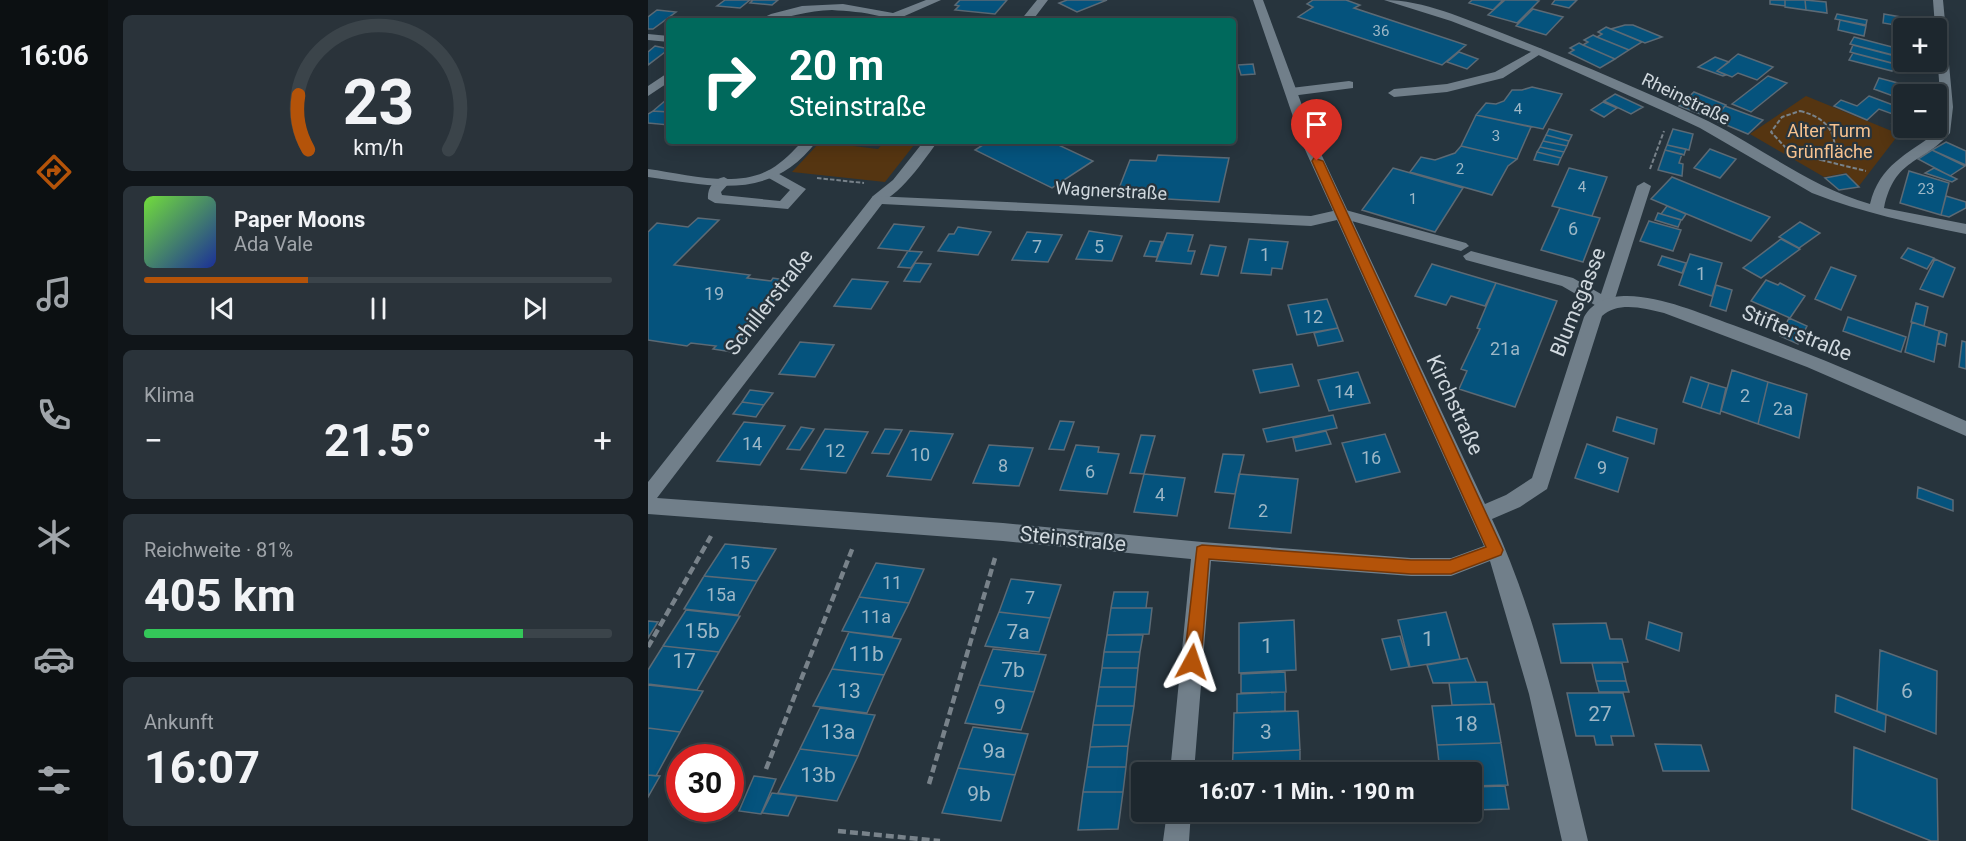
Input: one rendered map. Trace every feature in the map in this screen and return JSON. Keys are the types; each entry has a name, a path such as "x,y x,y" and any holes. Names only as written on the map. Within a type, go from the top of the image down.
{"street":[{"path":"896,18 936,0"},
{"path":"1028,18 1043,0"},
{"name":"Kirchstraße","path":"1258,0 1309,143 1496,550 1533,661 1575,841"},
{"name":"Rheinstraße","path":"1389,0 1455,19 1538,51 1674,111 1705,125 1834,198 1876,211 1966,229"},
{"path":"1876,211 1881,186 1886,176 1902,161 1943,133 1947,106 1938,0"},
{"path":"772,18 800,10 827,6 850,7 890,18"},
{"path":"648,37 666,39"},
{"path":"1394,93 1447,88 1499,75 1538,51"},
{"path":"648,92 666,78"},
{"path":"1291,92 1349,84"},
{"path":"648,173 724,181 753,181 773,173 807,144"},
{"name":"Schillerstraße","path":"648,496 878,199 894,186 929,144"},
{"path":"724,181 714,191 715,199 783,206 799,189 773,173"},
{"name":"Blumsgasse","path":"1481,515 1513,501 1540,483 1592,317 1599,308 1606,304 1644,186"},
{"name":"Wagnerstraße","path":"878,199 1311,221 1342,214"},
{"path":"1342,214 1567,282 1606,304"},
{"name":"Stifterstraße","path":"1606,304 1634,302 1696,318 1807,360 1966,429"},
{"name":"Steinstraße","path":"648,506 1003,532 1202,551 1411,567 1451,567 1496,550"},
{"path":"1183,762 1202,551"},
{"path":"1176,841 1178,822"}],"path":[{"path":"1644,186 1665,127 1674,111"},
{"path":"1791,175 1821,160 1835,148 1833,135 1825,121 1815,114 1800,111 1785,114 1775,123 1770,132 1776,142 1789,151 1821,160 1886,176"},
{"path":"773,173 894,186"},
{"path":"648,647 725,512"},
{"path":"766,769 863,522"},
{"path":"929,784 1003,532"},
{"path":"837,831 940,841"}],"green space":[{"name":"Alter Turm Grünfläche","path":"1806,96 1893,132 1893,138 1896,138 1859,186 1846,173 1824,177 1750,134"},
{"path":"818,144 878,149 882,144 914,145 885,182 792,172"}],"building":[{"path":"725,0 750,0 740,8 717,6"},
{"path":"753,0 778,0 772,5 750,3"},
{"path":"960,0 1007,0 995,14 955,10 959,6 955,5"},
{"path":"1067,0 1107,0 1077,12 1059,3"},
{"path":"1313,0 1346,0 1360,5 1354,8 1466,45 1442,65 1298,17 1313,7 1307,4"},
{"path":"1472,0 1503,0 1493,10 1469,3"},
{"path":"1505,0 1539,1 1517,23 1488,15"},
{"path":"1555,0 1577,0 1569,8 1552,4"},
{"path":"1770,0 1785,0 1785,6 1770,4"},
{"path":"1785,0 1805,0 1806,10 1785,7"},
{"path":"1805,0 1826,2 1827,13 1806,10"},
{"path":"1533,9 1563,17 1546,35 1516,26"},
{"path":"657,10 676,12 653,29 648,29 648,17"},
{"path":"1837,14 1867,20 1866,25 1835,19"},
{"path":"1884,14 1906,18 1893,18 1893,25 1883,23"},
{"path":"1840,20 1866,26 1864,36 1838,30"},
{"path":"1633,25 1662,37 1645,43 1611,29"},
{"path":"1606,27 1642,42 1629,50 1597,37 1602,34 1598,32"},
{"path":"1593,35 1629,50 1615,59 1583,45 1588,42 1584,40"},
{"path":"1854,37 1893,47 1893,55 1850,44"},
{"path":"1579,43 1615,59 1600,68 1569,53 1574,50 1570,48"},
{"path":"1853,45 1893,55 1893,61 1892,63 1850,52"},
{"path":"655,46 666,48 666,51 648,65 648,52"},
{"path":"1459,52 1478,59 1467,69 1447,62"},
{"path":"1853,53 1893,63 1893,69 1892,71 1849,60"},
{"path":"1738,54 1773,67 1757,80 1738,73 1732,77 1717,71"},
{"path":"1715,57 1729,62 1717,71 1726,75 1698,67"},
{"path":"1253,64 1255,74 1241,75 1238,65"},
{"path":"1768,76 1787,83 1751,112 1732,104"},
{"path":"1879,78 1902,84 1893,84 1893,96 1874,89"},
{"path":"1532,87 1562,94 1543,129 1476,115 1486,103 1496,104 1504,101 1512,90"},
{"path":"1694,92 1726,105 1714,119 1679,106"},
{"path":"1615,94 1643,107 1631,114 1604,101"},
{"path":"1869,96 1893,105 1893,114 1879,109 1867,120 1834,106 1841,100 1857,106"},
{"path":"666,100 666,112 653,111"},
{"path":"1603,102 1617,108 1604,117 1591,110"},
{"path":"1725,106 1763,120 1748,134 1714,120"},
{"path":"653,111 666,112 666,125 648,123 648,114"},
{"path":"1476,115 1531,127 1517,159 1461,146"},
{"path":"1549,129 1572,135 1569,141 1546,135"},
{"path":"1673,129 1693,134 1689,150 1667,145"},
{"path":"1546,135 1569,141 1567,146 1543,141"},
{"path":"1543,141 1567,146 1564,152 1540,147"},
{"path":"1946,142 1966,151 1966,165 1932,150"},
{"path":"984,144 1056,144 1093,161 1052,188 975,150"},
{"path":"1667,145 1686,149 1684,155 1665,150"},
{"path":"1461,146 1517,159 1508,166 1492,195 1410,172 1421,157 1435,160 1455,153"},
{"path":"1540,147 1564,152 1561,158 1537,152"},
{"path":"1710,149 1736,159 1720,178 1694,168"},
{"path":"1665,150 1682,154 1679,163 1683,164 1682,176 1658,170"},
{"path":"1932,150 1965,166 1950,176 1918,159"},
{"path":"1537,152 1561,158 1558,165 1534,160"},
{"path":"1158,155 1229,158 1219,202 1116,196 1130,160 1156,161"},
{"path":"1393,168 1463,188 1435,232 1362,210"},
{"path":"1569,168 1607,177 1592,216 1552,206"},
{"path":"1934,168 1957,179 1952,182 1925,173"},
{"path":"1909,171 1949,183 1941,215 1900,203"},
{"path":"1846,174 1859,187 1839,190 1825,178"},
{"path":"1672,177 1770,217 1751,241 1651,199"},
{"path":"1946,196 1966,202 1966,208 1949,217 1941,215"},
{"path":"1667,206 1686,214 1682,220 1661,214"},
{"path":"1560,208 1600,218 1583,262 1541,250"},
{"path":"1658,213 1681,220 1678,227 1655,220"},
{"path":"698,218 719,220 674,265 750,275 747,278 792,281 768,309 760,308 749,320 757,322 732,352 713,349 716,346 691,343 687,346 648,340 648,232 657,223 688,227"},
{"path":"1649,221 1681,230 1673,251 1640,241"},
{"path":"1800,222 1820,233 1799,248 1779,237"},
{"path":"894,224 924,227 909,251 878,248"},
{"path":"958,227 991,232 978,255 938,251 949,234 954,234"},
{"path":"1089,231 1122,236 1112,261 1076,259"},
{"path":"1027,232 1062,235 1048,262 1012,260"},
{"path":"1167,233 1193,235 1188,251 1195,251 1191,264 1156,261"},
{"path":"1249,239 1288,242 1282,269 1272,268 1271,275 1241,273"},
{"path":"1781,239 1800,249 1761,278 1743,268"},
{"path":"1150,241 1162,242 1157,257 1144,256"},
{"path":"1210,245 1226,247 1218,276 1201,274"},
{"path":"1908,248 1934,258 1927,269 1901,258"},
{"path":"908,251 922,252 911,268 898,267"},
{"path":"1690,254 1722,263 1712,296 1679,285"},
{"path":"1662,256 1686,263 1682,273 1658,265"},
{"path":"1935,259 1955,268 1943,297 1920,289"},
{"path":"915,263 931,264 920,282 904,281"},
{"path":"1432,264 1496,283 1485,306 1451,296 1446,305 1415,296"},
{"path":"1831,267 1856,276 1841,310 1815,299"},
{"path":"852,279 888,282 871,309 834,306"},
{"path":"1766,280 1778,285 1780,283 1805,296 1790,318 1751,301"},
{"path":"1496,283 1557,301 1515,407 1459,389 1467,371 1461,369 1480,329 1477,328"},
{"path":"1716,285 1732,290 1726,311 1710,306"},
{"path":"1327,299 1338,328 1297,335 1288,305"},
{"path":"1916,303 1928,307 1924,326 1911,322"},
{"path":"1848,317 1906,337 1901,352 1843,331"},
{"path":"1789,318 1807,326 1798,344 1780,336"},
{"path":"1912,322 1939,331 1934,362 1905,352"},
{"path":"1338,328 1343,341 1318,346 1314,333"},
{"path":"1940,331 1947,334 1945,346 1937,343"},
{"path":"1962,341 1966,342 1966,369 1959,367"},
{"path":"800,342 834,345 815,377 779,374"},
{"path":"1292,364 1299,386 1260,393 1253,370"},
{"path":"1732,370 1768,382 1758,424 1721,411"},
{"path":"1358,372 1370,403 1329,411 1318,380"},
{"path":"1691,377 1709,383 1701,408 1683,402"},
{"path":"1768,382 1807,394 1799,438 1758,424"},
{"path":"1709,383 1726,388 1720,414 1701,408"},
{"path":"750,390 773,393 764,405 742,402"},
{"path":"742,402 764,405 756,417 733,414"},
{"path":"1333,415 1337,428 1267,442 1263,429"},
{"path":"1617,417 1657,429 1654,444 1613,431"},
{"path":"1060,421 1074,422 1064,450 1049,449"},
{"path":"744,422 785,426 760,465 717,461"},
{"path":"801,427 814,429 800,450 787,449"},
{"path":"825,429 868,432 846,473 801,469"},
{"path":"885,429 902,430 889,454 872,453"},
{"path":"910,431 953,434 931,480 887,476"},
{"path":"1326,431 1331,444 1296,451 1293,438"},
{"path":"1385,434 1400,472 1356,482 1342,443"},
{"path":"1141,435 1155,436 1144,474 1130,473"},
{"path":"1587,444 1628,458 1618,492 1575,478"},
{"path":"989,445 1033,448 1019,486 973,483"},
{"path":"1076,445 1099,447 1098,452 1119,454 1107,494 1060,490"},
{"path":"1223,454 1244,455 1235,494 1215,492"},
{"path":"1144,474 1185,478 1177,516 1134,512"},
{"path":"1239,474 1298,479 1291,533 1229,528"},
{"path":"1918,487 1953,500 1953,511 1917,498"},
{"path":"725,544 776,549 757,581 704,576"},
{"path":"876,563 924,569 909,603 859,597"},
{"path":"704,576 757,581 738,615 684,609"},
{"path":"1011,579 1061,585 1050,618 999,612"},
{"path":"1114,592 1148,592 1146,608 1111,608"},
{"path":"859,597 909,603 892,637 842,631"},
{"path":"1111,608 1152,608 1149,634 1107,635"},
{"path":"686,610 740,616 719,652 663,646"},
{"path":"999,612 1050,618 1039,652 985,646"},
{"path":"1446,612 1460,659 1410,667 1398,620"},
{"path":"1294,620 1296,670 1239,673 1239,623"},
{"path":"648,621 658,622 648,638"},
{"path":"1649,622 1682,633 1679,651 1646,639"},
{"path":"1606,623 1610,639 1622,639 1628,662 1561,663 1553,624"},
{"path":"849,632 901,639 884,675 832,669"},
{"path":"1107,635 1143,635 1140,652 1104,652"},
{"path":"1400,636 1409,667 1391,670 1382,639"},
{"path":"663,646 719,652 697,690 648,684 648,670"},
{"path":"993,649 1046,655 1034,692 979,685"},
{"path":"1880,650 1937,671 1936,734 1877,711"},
{"path":"1104,652 1140,652 1138,668 1102,668"},
{"path":"1467,658 1476,682 1433,683 1427,665"},
{"path":"1592,663 1622,663 1626,681 1596,681"},
{"path":"1102,668 1138,668 1136,687 1099,687"},
{"path":"832,669 884,675 867,713 813,706"},
{"path":"1285,672 1286,692 1241,693 1241,674"},
{"path":"1596,681 1626,681 1629,692 1599,692"},
{"path":"1487,682 1491,704 1452,705 1449,683"},
{"path":"648,685 703,691 680,732 648,728"},
{"path":"979,685 1034,692 1021,730 965,723"},
{"path":"1099,687 1136,687 1134,706 1096,706"},
{"path":"1285,692 1285,711 1237,713 1237,694"},
{"path":"1567,693 1623,693 1634,736 1611,736 1613,745 1596,745 1594,736 1576,736"},
{"path":"1836,695 1886,715 1885,732 1835,712"},
{"path":"1494,704 1501,743 1437,745 1432,706"},
{"path":"1096,706 1134,706 1131,725 1093,725"},
{"path":"820,708 875,715 858,756 800,749"},
{"path":"1298,711 1300,750 1233,753 1234,713"},
{"path":"1093,725 1131,725 1128,746 1090,747"},
{"path":"973,727 1028,734 1015,775 958,768"},
{"path":"648,728 680,732 673,744 666,744 666,758 656,776 648,775"},
{"path":"1501,743 1508,785 1482,786 1482,762 1439,762 1437,745"},
{"path":"1655,744 1701,745 1709,771 1663,771"},
{"path":"1128,746 1126,767 1087,767 1090,747"},
{"path":"1854,747 1937,779 1938,841 1931,841 1852,809"},
{"path":"800,749 858,756 837,801 778,793"},
{"path":"1300,750 1300,762 1233,762 1233,753"},
{"path":"1087,767 1126,767 1123,792 1083,792"},
{"path":"958,768 1015,775 1001,821 942,813"},
{"path":"648,775 660,776 648,797"},
{"path":"754,776 776,779 761,814 744,812 744,799"},
{"path":"1505,786 1509,809 1482,810 1482,787"},
{"path":"1083,792 1123,792 1118,829 1078,830"},
{"path":"772,793 797,796 788,816 762,813"}],"route":[{"path":"1192,662 1202,551 1411,567 1451,567 1496,550 1317,161"}]}
